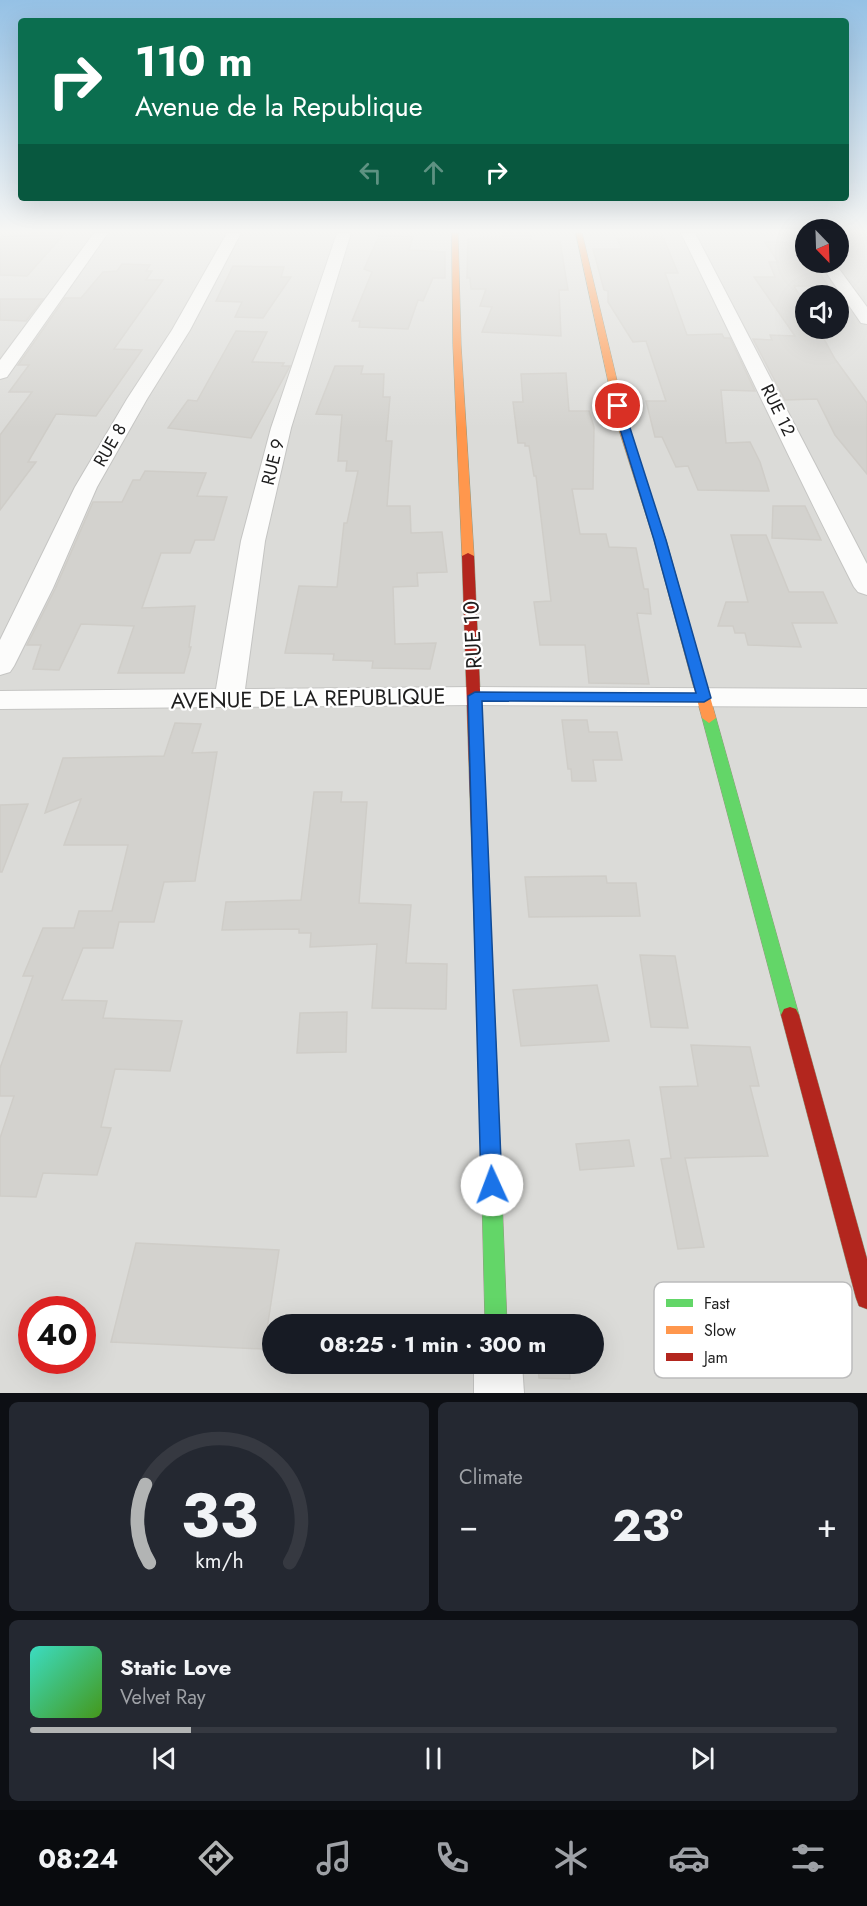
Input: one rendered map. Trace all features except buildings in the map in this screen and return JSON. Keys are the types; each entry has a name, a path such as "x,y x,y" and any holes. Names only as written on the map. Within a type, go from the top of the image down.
{"street":[{"path":"0,373 54,298"},
{"name":"RUE 8","path":"0,666 40,588 86,487 199,298"},
{"name":"RUE 9","path":"229,699 253,541 281,428 323,298"},
{"name":"RUE 10","path":"456,298 475,696 496,1314"},
{"path":"594,298 623,427 660,540 867,1298"},
{"name":"RUE 12","path":"721,298 821,500 867,587"},
{"path":"852,298 867,319"},
{"name":"AVENUE DE LA REPUBLIQUE","path":"0,700 475,696 867,698"},
{"path":"498,1374 498,1393"}],"shaded area":[{"path":"0,298 795,298 795,339 849,339 849,298 867,298 867,1393 0,1393"}],"traffic: fast":[{"path":"709,718 790,1015"},
{"path":"488,1070 496,1314"}],"traffic: slow":[{"path":"456,298 468,556"},
{"path":"594,298 623,427 660,540 709,718"}],"traffic: jam":[{"path":"468,556 488,1070"},
{"path":"790,1015 867,1298"}],"route":[{"path":"492,1185 475,696 704,698 660,540 618,406"}]}
